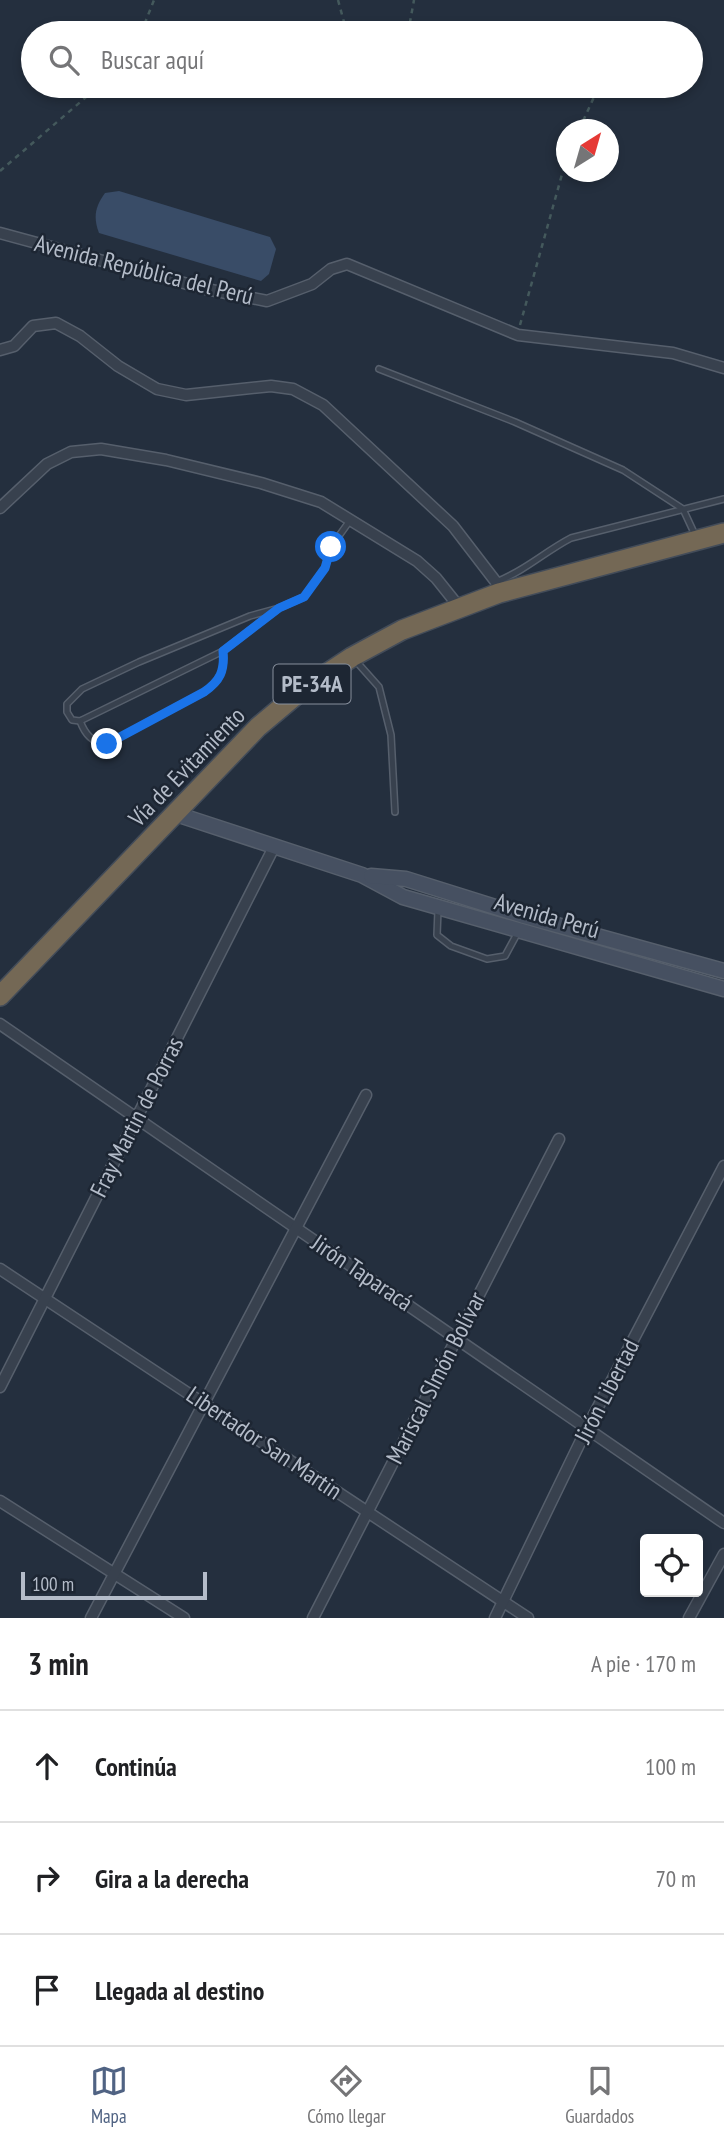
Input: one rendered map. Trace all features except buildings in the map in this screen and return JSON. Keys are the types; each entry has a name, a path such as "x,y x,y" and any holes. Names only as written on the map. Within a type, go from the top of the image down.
{"highway":[{"name":"Vía de Evitamiento","path":"0,996 258,727 302,690 352,657 402,630 460,608 497,588 724,533"}],"main road":[{"name":"Avenida Perú","path":"176,814 362,875 403,897 724,989"},
{"name":"Avenida Perú","path":"362,875 406,879 524,916 724,971"}],"street":[{"name":"Avenida República del Perú","path":"0,233 206,289 267,301 312,284 331,269 347,264 517,335 673,353 724,368"},
{"path":"0,350 14,345 33,326 56,323 80,336 118,366 157,389 186,395 271,386 293,389 323,405 444,518 497,588"},
{"path":"1,506 47,464 71,452 101,449 166,460 261,483 320,502 417,561 436,578 460,608"},
{"name":"Fray Martin de Porras","path":"0,1387 274,847"},
{"name":"Jirón Taparacá","path":"0,1024 724,1523"},
{"path":"91,1618 366,1095"},
{"name":"Mariscal SImón Bolívar","path":"313,1618 559,1139"},
{"name":"Jirón Libertad","path":"495,1618 587,1428 720,1183 724,1166"},
{"name":"Libertador San Martin","path":"0,1269 528,1618"},
{"path":"0,1501 184,1618"},
{"path":"689,1618 724,1554"}],"lane":[{"path":"379,369 515,422 623,470 683,509 697,540"},
{"path":"497,588 550,549 571,538 724,499"},
{"path":"279,608 223,651 80,720 72,720 67,712 67,704 82,690 139,662 250,615 279,608 304,597 325,568 331,547 351,519"},
{"path":"80,720 85,733 99,744 107,744 216,683 222,674 223,651"},
{"path":"352,657 379,687 391,735 395,812"},
{"path":"446,891 436,916 438,935 451,946 488,959 505,956 524,916"}],"path":[{"path":"146,21 154,0"},
{"path":"338,0 344,21"},
{"path":"410,21 414,0"},
{"path":"0,171 85,98"},
{"path":"584,119 594,98"},
{"path":"517,335 560,182"}],"water":[{"path":"119,191 270,237 276,249 269,274 261,281 99,233 96,212 99,203 105,193"}],"route":[{"path":"107,744 216,683 222,674 223,651 279,608 304,597 325,568 331,547"}]}
